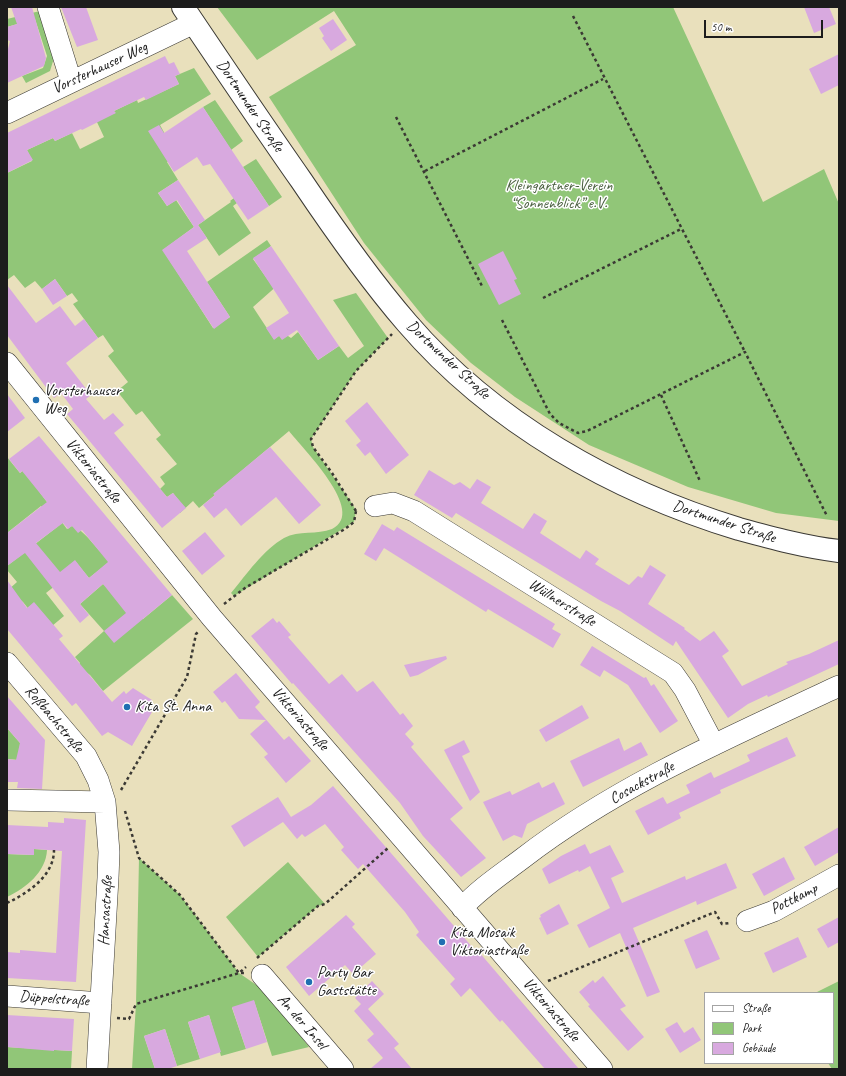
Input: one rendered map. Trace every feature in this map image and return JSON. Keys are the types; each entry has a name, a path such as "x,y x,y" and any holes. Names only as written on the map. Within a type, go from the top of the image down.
{"main road":[{"name":"Dortmunder Straße","path":"189,15 360,267 407,323 444,361 485,397 564,453 608,478 657,500 704,518 786,542 839,551"}],"street":[{"path":"48,7 71,81"},
{"name":"Vorsterhauser Weg","path":"7,113 71,81 189,15"},
{"name":"Viktoriastraße","path":"7,363 211,616 602,1069"},
{"name":"Wüllnerstraße","path":"375,506 392,503 414,511 673,673 685,690 714,745"},
{"name":"Roßbachstraße","path":"7,663 86,756"},
{"name":"Cosackstraße","path":"462,908 476,893 545,841 644,780 839,686"},
{"name":"Hansastraße","path":"86,756 98,780 115,799 109,852 97,1069"},
{"path":"7,800 115,799"},
{"name":"Pottkamp","path":"747,921 774,911 839,876"},
{"name":"An der Insel","path":"254,967 343,1069"},
{"name":"Düppelstraße","path":"7,996 100,1010"}],"path":[{"path":"573,16 603,78 745,352 827,516"},
{"path":"425,171 603,78"},
{"path":"396,117 425,171 483,288"},
{"path":"543,298 681,229"},
{"path":"502,320 550,414 559,423 578,433 587,431 745,352"},
{"path":"239,973 180,895 139,858 115,799 187,677 196,634 211,616 245,588 345,529 354,522 356,511 332,473 313,447 311,439 356,371 388,338 407,323"},
{"path":"661,395 700,481"},
{"path":"356,511 375,506"},
{"path":"100,1010 129,1019 136,1004 239,973 254,967 318,906 325,904 402,836"},
{"path":"7,903 22,895 45,876 54,856 54,850"},
{"path":"535,991 551,980 715,912 722,924 747,921"},
{"path":"239,973 254,967"}],"green space":[{"name":"Kleingärtner-Verein “Sonnenblick” e.V.","path":"217,7 673,7 763,202 824,169 839,204 839,521 776,513 688,487 589,445 515,397 471,363 426,320 364,243 269,97 356,45 334,11 257,60"},
{"path":"40,11 54,58 50,71 26,83 22,76 43,68 47,56 35,19 7,27 7,19"},
{"path":"194,68 211,94 160,125 177,156 167,162 178,180 158,193 167,206 176,200 194,227 163,250 213,328 230,317 207,282 267,240 271,246 253,259 268,280 279,284 253,307 274,339 279,336 288,336 291,338 298,332 318,360 339,346 348,358 364,346 333,300 356,293 388,338 356,371 311,439 313,447 353,505 356,511 354,522 234,596 231,593 256,563 276,543 284,538 296,534 320,532 332,529 341,521 342,509 337,495 328,480 289,431 199,508 193,501 180,513 180,502 173,493 167,497 160,489 165,484 160,477 177,464 156,439 161,435 142,411 136,415 117,391 128,382 108,356 114,351 103,335 98,338 73,304 78,301 72,293 67,296 55,279 42,289 35,281 25,288 14,275 7,280 7,173 32,161 27,150 53,138 55,141 72,133 80,149 104,137 96,120 115,113 114,111 137,100 138,103 179,84 175,76"},
{"path":"215,100 243,141 231,150 203,107"},
{"path":"256,159 282,197 269,206 243,167"},
{"path":"234,198 237,203 233,206 251,233 219,256 198,225 231,202 230,201"},
{"path":"7,457 20,473 26,468 41,494 67,529 72,526 78,529 106,557 112,560 89,578 75,561 56,585 46,593 64,616 46,631 23,602 8,590 17,582 7,570 7,566 57,527 41,506 7,533"},
{"path":"103,584 134,607 143,619 172,595 193,619 103,691 90,675 78,666 80,663 75,657 104,631 80,604"},
{"path":"7,728 20,743 19,760 7,759"},
{"path":"34,849 47,850 43,865 28,884 7,897 7,854 33,855"},
{"path":"139,858 180,895 239,973 268,993 309,1047 272,1056 254,1001 232,1008 246,1049 221,1056 209,1015 188,1022 200,1059 177,1066 165,1029 144,1036 155,1069 132,1069 136,1004"},
{"path":"288,862 325,904 318,906 258,957 226,917"},
{"path":"839,981 839,1069 832,1069 829,1064 834,1064 834,992 817,992"},
{"path":"7,1047 72,1051 71,1069 7,1069"}],"building":[{"path":"11,7 32,7 46,58 44,66 7,83 7,53 10,41 7,40 7,27 17,24"},
{"path":"61,7 86,7 98,40 77,47"},
{"path":"804,7 829,7 836,24 814,33"},
{"path":"333,19 347,40 331,51 322,38 324,36 319,28"},
{"path":"839,54 839,85 821,94 809,69"},
{"path":"165,56 169,64 174,62 180,74 175,76 179,84 146,100 144,97 114,111 116,113 82,130 81,129 55,141 53,138 27,150 33,160 7,173 7,133"},
{"path":"203,107 269,206 248,220 210,164 203,166 197,157 174,172 148,131 159,125 164,133"},
{"path":"178,180 205,220 198,225 207,238 187,251 230,317 214,329 162,250 194,227 177,200 167,206 158,193"},
{"path":"271,246 339,346 318,360 297,330 282,340 279,336 274,340 266,328 289,313 253,258"},
{"path":"503,251 517,279 514,280 521,294 499,305 478,264"},
{"path":"55,279 67,296 53,305 42,289"},
{"path":"7,285 36,323 60,306 75,326 84,319 98,338 66,363 91,395 86,399 104,420 113,413 124,425 114,433 167,497 173,493 186,508 162,528 67,414 73,409 61,393 54,398 7,335"},
{"path":"7,394 25,418 7,432"},
{"path":"367,402 409,455 386,474 370,452 365,456 356,445 361,441 345,421"},
{"path":"39,436 172,595 114,643 104,631 126,613 103,584 80,604 89,615 80,623 25,553 7,566 7,533 47,502 22,471 20,473 9,459","holes":["63,523 68,529 72,526 78,533 82,530 108,562 89,578 75,560 60,572 36,543"]},
{"path":"270,447 321,505 299,524 276,497 241,526 226,508 214,518 203,505 215,495 213,494"},
{"path":"429,470 454,485 460,482 470,489 477,479 491,487 481,503 523,529 534,513 547,521 540,533 580,559 586,550 599,559 595,564 629,585 638,576 642,578 650,565 666,575 648,604 685,628 684,629 700,641 714,631 729,651 722,656 742,686 788,664 786,662 809,654 839,640 839,664 768,697 767,695 748,704 728,718 676,641 673,646 620,611 456,513 452,518 414,495"},
{"path":"382,524 394,531 397,527 555,624 552,629 561,634 553,648 488,609 486,612 384,548 376,561 364,554"},
{"path":"205,532 225,556 202,575 182,551"},
{"path":"7,580 27,608 34,602 63,636 59,639 112,702 124,691 126,694 133,688 152,700 147,709 152,712 132,746 108,732 102,736 76,703 72,706 7,629"},
{"path":"273,618 277,623 279,621 291,635 288,637 329,684 342,674 357,692 373,681 400,715 403,713 413,726 405,734 414,744 411,747 463,808 450,819 486,858 461,877 423,836 400,803 293,683 292,684 251,636"},
{"path":"592,646 644,678 646,677 651,686 654,684 678,721 660,733 628,685 604,670 600,677 580,665"},
{"path":"446,656 447,659 418,675 410,677 404,665"},
{"path":"236,673 260,702 255,707 284,740 289,736 311,761 286,783 264,757 268,754 250,734 266,720 239,719 225,701 222,703 213,692"},
{"path":"7,696 45,740 42,789 17,788 18,782 7,782 7,759 16,760 20,743 7,728"},
{"path":"582,705 589,718 546,742 539,730"},
{"path":"787,737 796,756 720,790 721,793 679,813 681,818 648,835 635,811 663,797 667,804 690,793 686,785 711,772 714,778 750,761 747,755"},
{"path":"619,738 624,751 641,742 648,755 583,787 570,761"},
{"path":"464,740 470,752 462,756 480,792 470,801 444,750"},
{"path":"539,782 542,788 554,782 565,804 527,824 522,838 514,835 503,841 483,802 510,791 512,795"},
{"path":"333,786 473,948 479,952 579,1069 545,1069 502,1020 500,1022 470,988 461,997 450,984 455,979 416,935 419,932 405,912 363,864 358,869 341,850 344,847 325,824 305,837 302,834 297,839 283,822 244,847 231,826 278,797 291,817 311,805"},
{"path":"64,818 86,820 76,982 7,978 7,952 20,953 20,950 56,953 62,851 34,849 34,855 7,854 7,825 48,827 48,822 64,823"},
{"path":"839,827 839,852 815,866 804,847"},
{"path":"585,844 590,854 610,845 624,872 611,878 622,903 685,876 686,880 726,863 737,888 697,905 696,901 633,928 660,992 647,997 620,933 589,948 577,925 610,908 590,866 549,884 542,869 561,856"},
{"path":"784,857 795,879 764,896 752,874"},
{"path":"559,904 569,924 547,935 539,918 541,917 540,915"},
{"path":"346,915 355,924 352,927 376,954 353,974 345,965 309,996 286,967"},
{"path":"839,917 839,942 828,948 817,929"},
{"path":"707,930 720,959 696,969 684,940"},
{"path":"798,937 807,957 773,973 764,953"},
{"path":"603,976 626,1006 620,1009 644,1037 628,1051 588,1006 590,1005 579,992 593,980 595,983"},
{"path":"372,981 384,994 368,1009 399,1044 394,1048 412,1069 370,1069 383,1058 367,1040 374,1034 354,1011 361,1004 355,998"},
{"path":"254,1000 267,1042 246,1049 232,1007"},
{"path":"7,1015 74,1019 72,1051 7,1047"},
{"path":"209,1015 221,1052 200,1059 188,1022"},
{"path":"677,1022 684,1033 693,1027 701,1040 680,1053 665,1029"},
{"path":"165,1029 177,1066 168,1069 155,1069 144,1036"}],"place":[{"name":"Vorsterhauser Weg","path":"36,400"},
{"name":"Kita St. Anna","path":"127,707"},
{"name":"Kita Mosaik Viktoriastraße","path":"442,942"},
{"name":"Party Bar Gaststätte","path":"309,982"}]}
